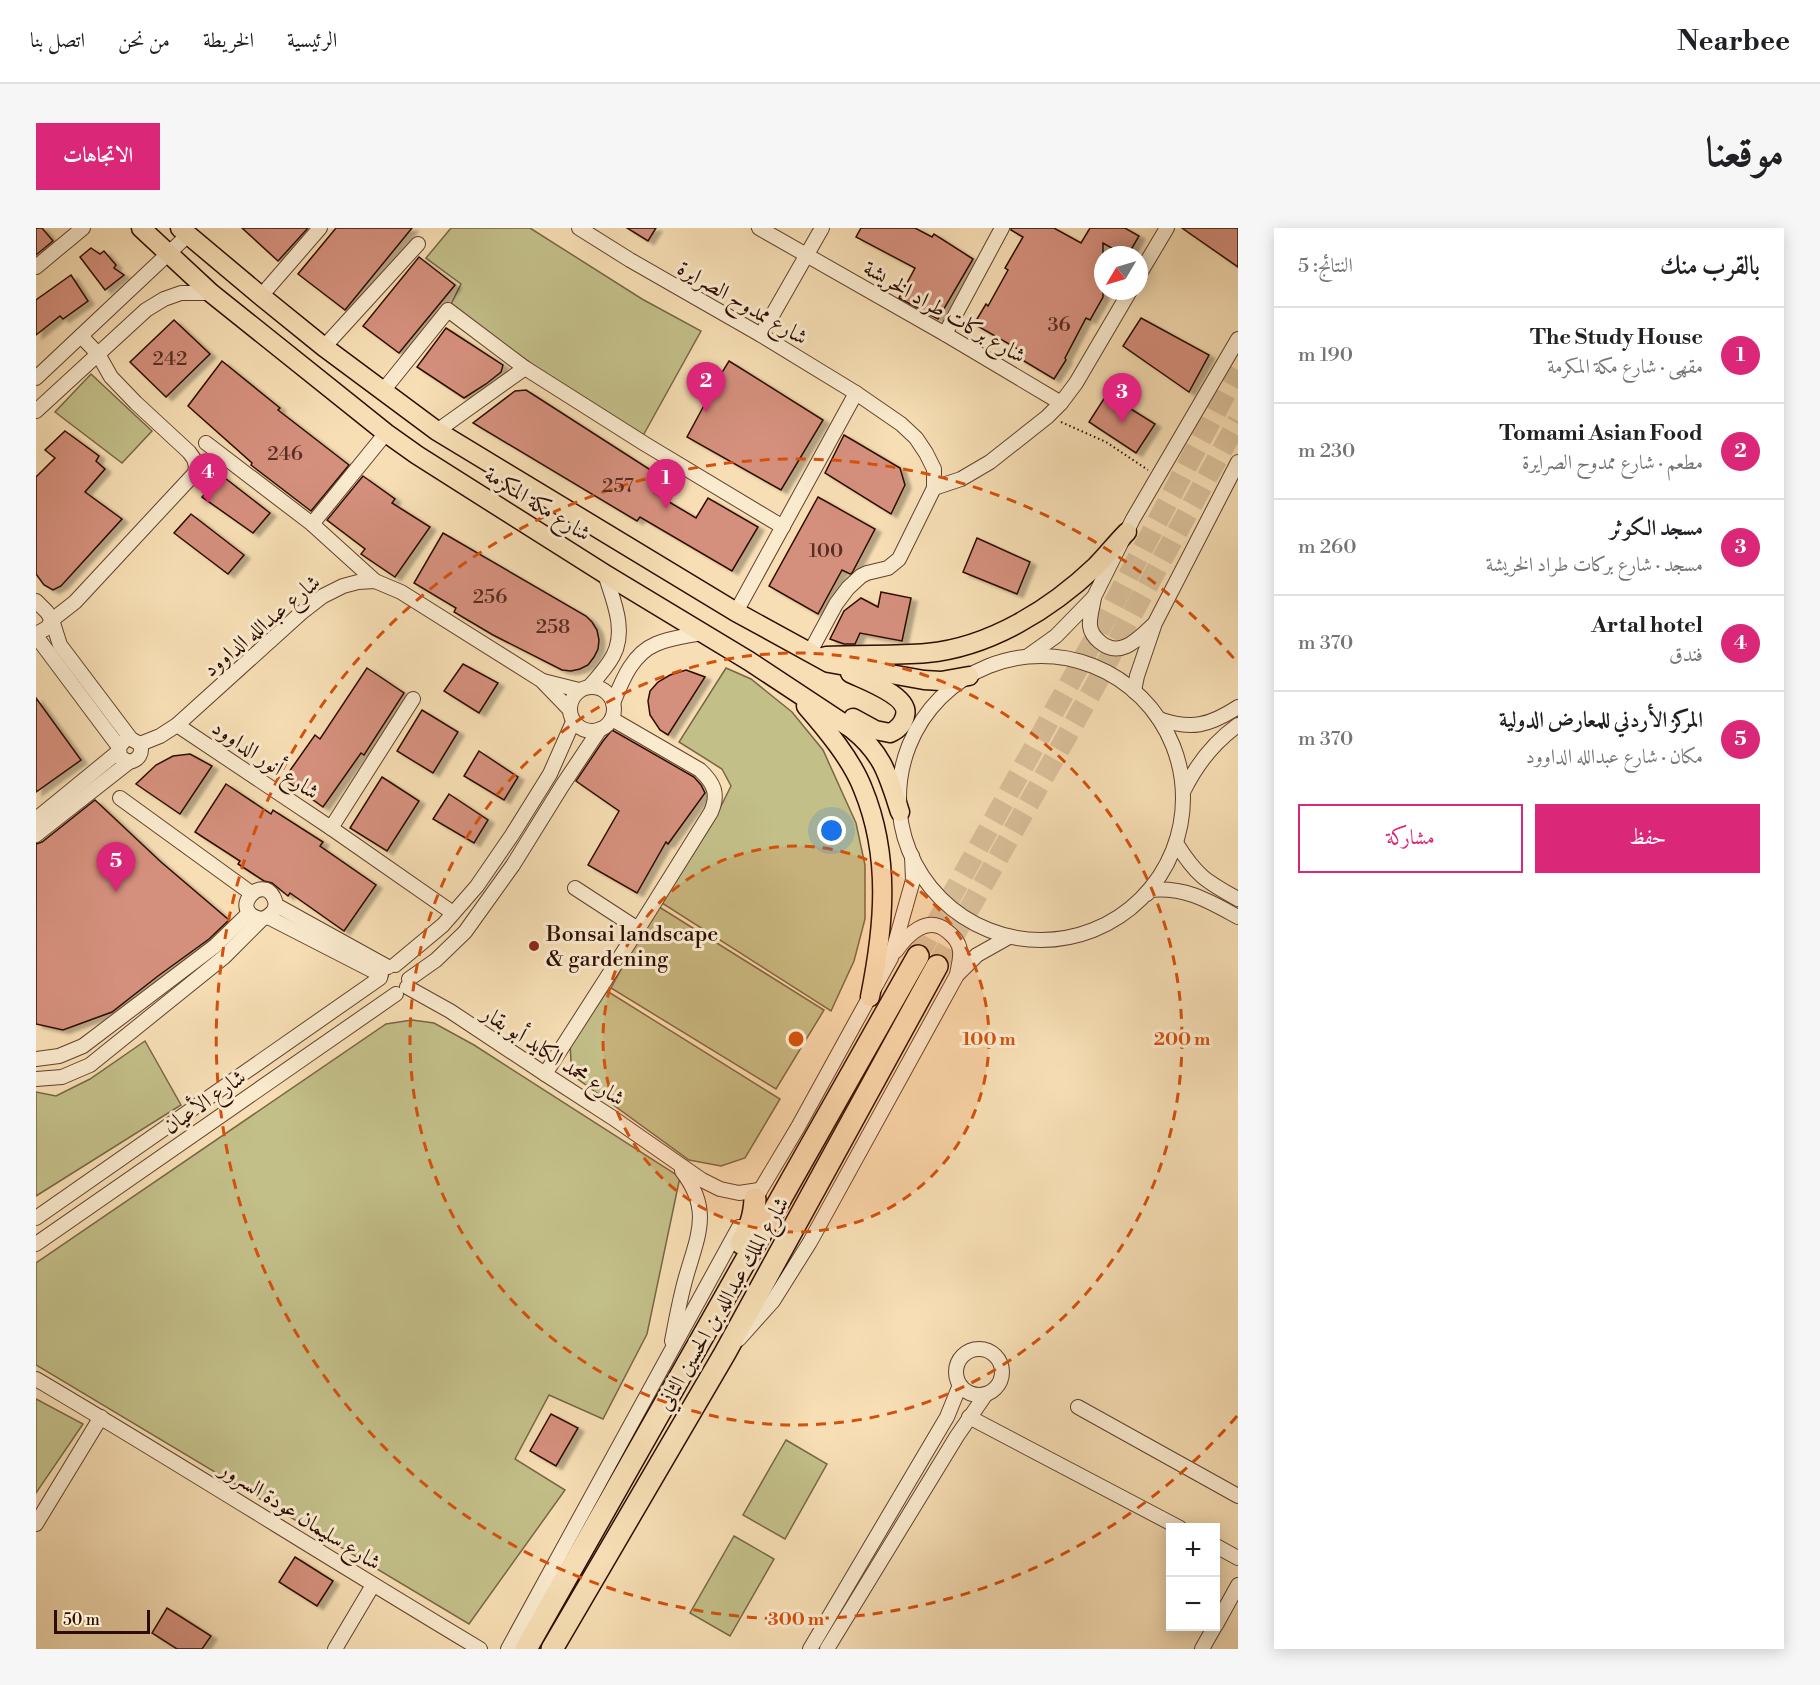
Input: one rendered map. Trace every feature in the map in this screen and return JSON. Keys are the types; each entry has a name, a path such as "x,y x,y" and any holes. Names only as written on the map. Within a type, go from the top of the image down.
{"highway":[{"name":"شارع الملك عبدالله بن الحسين الثاني","path":"526,1649 695,1351 927,961 725,1353 552,1649"},
{"path":"695,1351 703,1318 752,1223 757,1194"}],"main road":[{"name":"شارع مكة المكرمة","path":"141,228 211,293 386,433 417,455 748,661 867,740 888,774 900,812"},
{"name":"شارع مكة المكرمة","path":"184,232 324,347 437,431 736,612 819,657 924,680 942,681 969,675"},
{"path":"819,657 928,653 971,645 1014,625 1047,605 1096,565 1127,532"},
{"path":"748,661 875,730 890,733 899,726 906,712 905,706 897,696 819,657"},
{"path":"793,691 843,753 863,788 875,829 883,874 882,921 870,997"}],"street":[{"path":"36,267 83,228"},
{"path":"261,297 320,228"},
{"name":"شارع ممدوح الصرايرة","path":"579,228 630,261 761,335 856,393 901,424 916,438 926,453 934,469 934,488"},
{"name":"شارع بركات طراد الخريشة","path":"759,228 1061,403"},
{"path":"761,335 822,228"},
{"path":"945,334 1002,228"},
{"path":"1148,260 1167,228"},
{"path":"36,378 169,254 184,232"},
{"path":"324,347 418,244"},
{"path":"36,411 146,310 164,299 181,293 211,293"},
{"path":"819,657 836,604 848,588 861,576 888,568 899,559 934,488 961,479 990,462 1047,417 1061,403 1076,383 1125,300"},
{"path":"382,392 448,309 525,368 783,527"},
{"path":"36,601 52,620 60,645 135,741 141,754 139,758 122,754 36,635 47,628 52,620 75,602 195,473 196,466 189,452 111,377 98,354 81,336"},
{"path":"1238,339 1127,532 1094,597 1056,636 1031,656 992,665 969,675 947,691 929,711 915,734 905,759 900,785 900,812 904,835 912,856 929,884 951,908 989,930 1009,937 1040,940 1076,936 1109,923 1127,912 1150,890 1161,889 1184,891 1205,898 1238,917"},
{"path":"437,431 525,368"},
{"path":"736,612 856,393"},
{"path":"312,524 386,433"},
{"path":"206,443 312,524 375,581 401,592 541,680 579,727 593,731 607,725 612,719 614,711 610,696 598,687 584,688 541,680"},
{"path":"1134,692 1155,623 1238,462"},
{"path":"571,715 573,696 584,688 614,655 620,637 618,615 605,574"},
{"name":"شارع عبدالله الداوود","path":"122,754 126,739 135,741 160,736 177,725 323,596 343,586 375,581"},
{"path":"1094,597 1090,627 1098,641 1107,647 1119,649 1126,647 1155,623"},
{"path":"613,703 622,680 634,661 644,651 656,644 702,633"},
{"path":"1016,658 1058,657 1108,674 1134,692 1159,719 1174,749 1182,778 1181,822 1176,843 1162,872 1143,897"},
{"name":"شارع أنور الداوود","path":"331,828 413,699"},
{"path":"1159,719 1176,725 1189,726 1215,719 1238,707"},
{"name":"شارع الأعيان","path":"36,1218 386,971 443,925 477,886 512,836 550,774 571,715"},
{"path":"545,1074 711,813 715,802 715,789 710,779 700,770 612,719"},
{"name":"شارع أنور الداوود","path":"177,725 453,913"},
{"path":"1183,792 1214,745 1238,725"},
{"name":"شارع الأعيان","path":"36,1244 404,987 436,960 465,932 513,865 600,729"},
{"path":"36,819 122,754"},
{"path":"36,835 122,754"},
{"path":"120,798 251,893"},
{"path":"1176,843 1192,868 1201,877 1238,899"},
{"path":"891,958 913,880 912,856"},
{"path":"575,888 638,929"},
{"path":"36,1079 62,1077 90,1065 224,957 264,914 274,898 264,890 257,890 247,899 246,907 264,914 386,971 405,970 404,987 390,994 384,990 381,985 386,971"},
{"path":"36,1059 59,1056 83,1046 215,946 264,914"},
{"path":"891,958 904,939 912,932 932,925 944,928 958,943 960,951 957,975"},
{"path":"725,1353 750,1329 773,1301 810,1242 957,975 977,955 1009,937"},
{"name":"شارع الملك عبدالله بن الحسين الثاني","path":"508,1649 757,1194 798,1127 891,958"},
{"name":"شارع محمد الكايد أبو بقار","path":"404,987 450,1011 613,1118 702,1180 720,1189 757,1194"},
{"name":"شارع محمد الكايد أبو بقار","path":"670,1352 679,1306 698,1240 700,1220 696,1195 674,1162"},
{"path":"827,1649 969,1417 986,1394 997,1386 1002,1372 997,1359 986,1350 972,1350 960,1358 956,1372 960,1385 972,1394 986,1394"},
{"name":"شارع سليمان عودة السرور","path":"36,1379 480,1649"},
{"path":"810,1649 946,1417 960,1385"},
{"path":"1078,1407 1238,1496"},
{"path":"36,1524 100,1417"},
{"path":"969,1417 1172,1523"},
{"path":"1220,1549 1238,1558"},
{"path":"335,1649 373,1585"},
{"path":"1220,1617 1238,1585"},
{"path":"1202,1649 1212,1631"}],"path":[{"path":"1047,417 1106,442 1159,476"}],"shaded area":[{"path":"451,228 530,228 642,299 701,331 640,441 448,310 461,284 426,258"},
{"path":"91,374 152,431 122,463 55,412"},
{"path":"726,668 751,679 792,712 823,750 856,823 865,865 865,919 854,961 831,1011 662,903 712,824 731,786 722,769 679,742"},
{"path":"656,905 824,1010 776,1089 611,988"},
{"path":"607,991 780,1099 745,1158 721,1166 689,1160 575,1077 570,1043"},
{"path":"412,1020 434,1023 474,1045 680,1177 647,1334 603,1419 549,1395 515,1459 565,1490 469,1624 36,1365 36,1263 386,1024"},
{"path":"145,1041 181,1105 36,1196 36,1092 56,1096 90,1079"},
{"path":"36,1399 83,1424 36,1493"},
{"path":"786,1440 827,1464 785,1539 743,1515"},
{"path":"734,1536 774,1559 730,1636 690,1613"}],"building":[{"path":"36,228 42,228 53,241 36,255"},
{"path":"242,228 308,228 278,261"},
{"path":"336,228 412,228 345,310 298,274"},
{"path":"627,228 656,228 648,241"},
{"path":"861,228 915,228 932,237 934,234 973,259 938,319 899,298 915,268 856,237"},
{"path":"1011,228 1054,228 1081,243 1090,228 1125,228 1139,236 1133,246 1108,246 1103,243 1103,246 1094,246 1094,300 1101,300 1090,320 1086,318 1066,360 1054,379 1019,358 1023,352 974,324 986,304 988,306 1008,270 1005,268 1023,237"},
{"path":"1182,228 1238,228 1238,267"},
{"path":"91,248 100,254 104,251 116,265 114,268 124,275 105,290 80,257"},
{"path":"419,257 455,285 399,353 363,326"},
{"path":"71,275 88,301 63,319 60,316 36,335 36,300"},
{"path":"1141,318 1209,355 1189,392 1123,346"},
{"path":"174,320 210,354 166,397 130,362"},
{"path":"446,328 503,365 501,372 464,398 417,367"},
{"path":"222,361 280,408 278,410 349,465 311,511 251,465 252,463 188,406"},
{"path":"729,361 823,420 781,490 687,437 707,397"},
{"path":"526,390 663,478 654,493 696,518 708,498 758,527 732,571 640,517 637,521 473,423 515,391"},
{"path":"1107,394 1155,424 1136,453 1089,422"},
{"path":"65,431 99,456 96,461 105,469 85,492 122,519 61,586 53,590 44,585 36,574 36,477 55,458 45,450"},
{"path":"844,435 900,468 905,485 891,514 825,473"},
{"path":"221,475 270,513 253,533 202,497"},
{"path":"363,476 395,499 392,503 430,527 395,577 361,554 365,549 327,520"},
{"path":"818,497 875,529 852,573 842,570 818,614 769,586"},
{"path":"191,514 244,555 228,574 174,533"},
{"path":"443,533 586,616 597,630 599,640 598,649 588,665 571,671 562,670 493,635 454,612 456,608 414,583"},
{"path":"977,538 1030,562 1017,594 963,572"},
{"path":"881,592 911,598 902,641 860,633 855,644 844,644 830,639 844,611 861,598 878,607"},
{"path":"463,664 498,683 479,713 444,691"},
{"path":"367,668 404,693 364,755 361,753 323,807 284,779 315,735 320,739"},
{"path":"686,670 705,677 668,735 660,730 650,715 648,701 650,691 658,682 670,675"},
{"path":"36,698 81,760 36,792"},
{"path":"422,710 458,732 433,773 397,751"},
{"path":"612,730 694,777 705,793 668,844 666,842 637,893 588,865 619,811 576,781"},
{"path":"479,751 518,777 504,800 464,776"},
{"path":"190,754 212,766 180,814 136,784 156,765 173,756"},
{"path":"382,777 419,801 387,851 350,828"},
{"path":"226,784 271,814 273,810 323,842 320,846 376,885 344,931 290,893 288,896 272,883 264,881 238,864 240,861 195,832"},
{"path":"449,794 488,820 474,843 433,819"},
{"path":"95,800 161,862 229,920 209,939 112,1012 63,1030 36,1024 36,844 42,842"},
{"path":"551,1414 578,1428 556,1466 530,1451"},
{"path":"295,1557 333,1581 317,1606 279,1582"},
{"path":"167,1608 211,1636 202,1649 177,1649 152,1633"}],"tunnel":[{"path":"918,956 1107,616 1238,370"},
{"path":"937,966 1095,686 1238,421"}],"place":[{"name":"Tomami Asian Food","path":"706,412"},
{"name":"مسجد الكوثر","path":"1122,423"},
{"name":"Artal hotel","path":"208,503"},
{"name":"The Study House","path":"666,509"},
{"name":"المركز الأردني للمعارض الدولية","path":"116,892"},
{"name":"Bonsai landscape & gardening","path":"534,946"}]}
